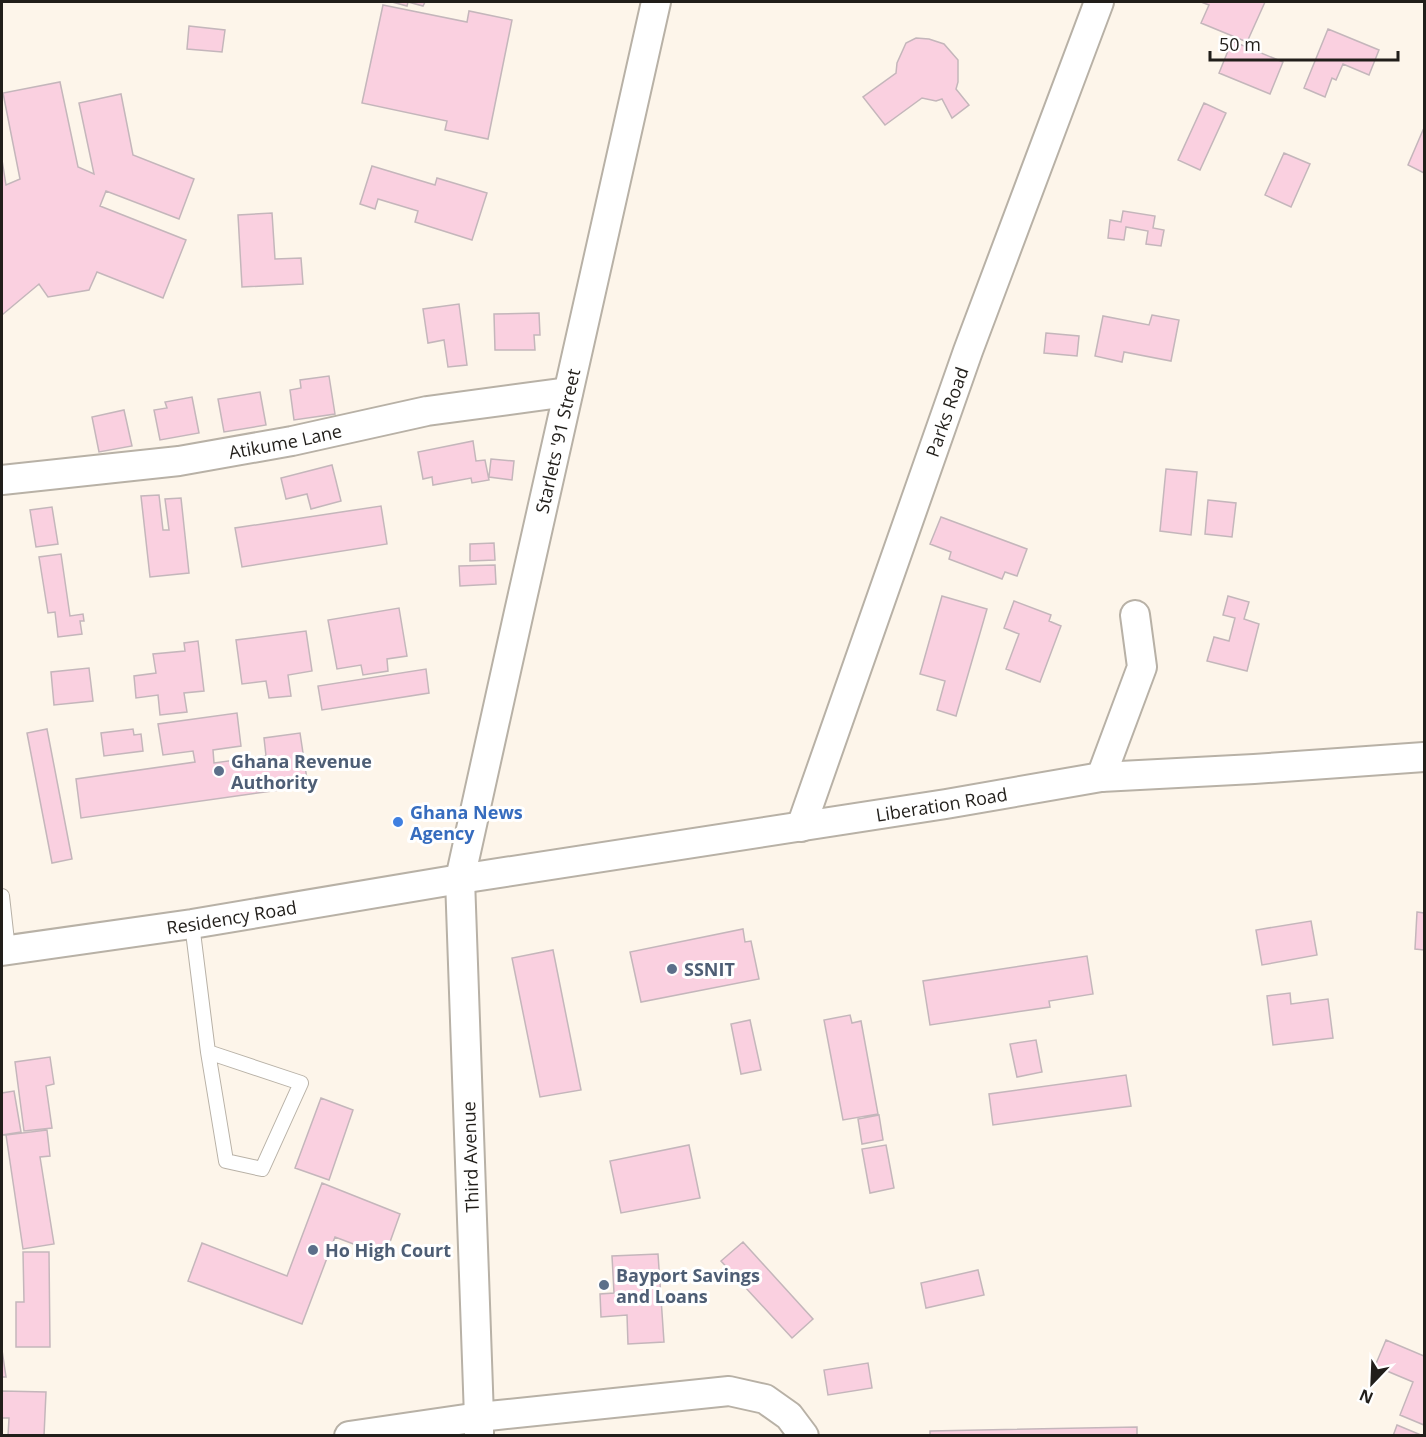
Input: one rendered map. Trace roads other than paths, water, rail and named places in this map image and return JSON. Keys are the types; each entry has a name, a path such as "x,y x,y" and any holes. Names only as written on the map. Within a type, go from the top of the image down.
{"street":[{"name":"Starlets '91 Street","path":"460,879 656,2"},
{"name":"Parks Road","path":"801,827 968,351 1099,2"},
{"name":"Atikume Lane","path":"2,480 179,461 292,441 427,411 568,392"},
{"path":"1101,777 1142,667 1135,615"},
{"name":"Liberation Road","path":"460,879 946,804 1101,777 1425,758"},
{"name":"Residency Road","path":"4,950 192,924 460,879"},
{"name":"Third Avenue","path":"460,879 479,1426"},
{"path":"349,1436 479,1426 729,1391 765,1399 789,1416 804,1436"}],"lane":[{"path":"2,896 4,950"},
{"path":"192,924 208,1052 226,1161 262,1169 301,1083 208,1052"}],"place":[{"name":"Ghana Revenue Authority","path":"219,771"},
{"name":"Ghana News Agency","path":"398,822"},
{"name":"SSNIT","path":"672,969"},
{"name":"Ho High Court","path":"313,1250"},
{"name":"Bayport Savings and Loans","path":"604,1285"}]}
